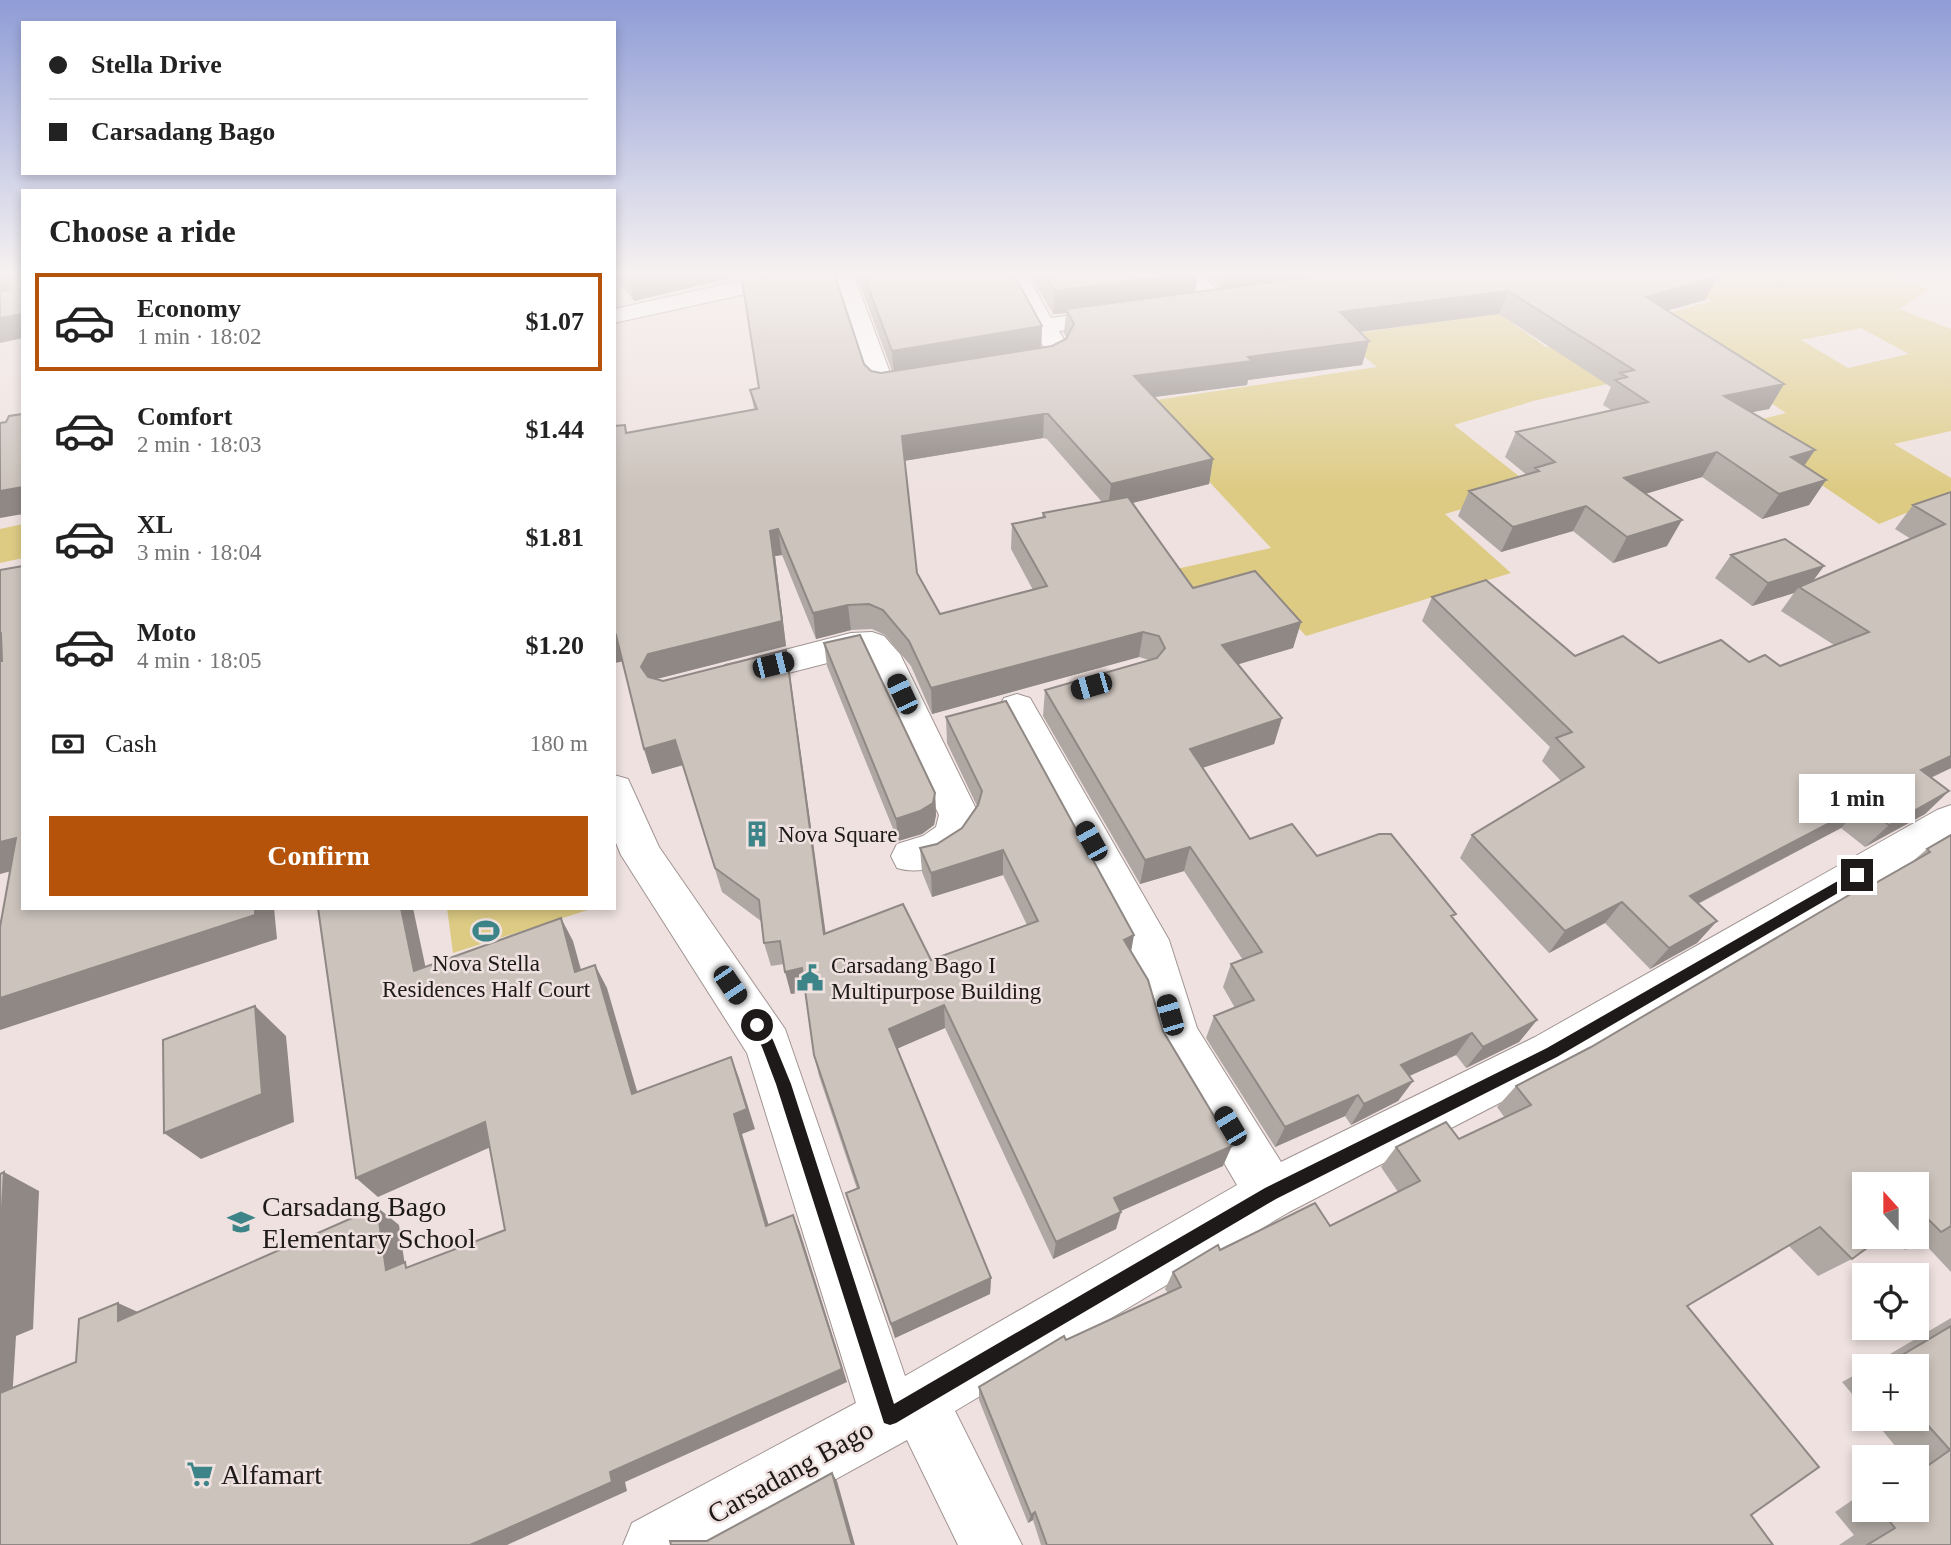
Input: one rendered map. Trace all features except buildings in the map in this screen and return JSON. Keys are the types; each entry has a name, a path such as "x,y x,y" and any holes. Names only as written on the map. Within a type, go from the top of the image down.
{"street":[{"path":"867,345 882,387 948,376"},
{"path":"1041,362 1054,356 1056,345"},
{"path":"709,681 850,645 873,644 883,654 959,815 959,828 948,841 912,856"},
{"path":"921,734 1002,711 1153,954 1176,1036 1271,1194"},
{"path":"616,795 642,855 768,1044 904,1408 991,1545"},
{"name":"Carsadang Bago","path":"654,1545 904,1408 1271,1194 1552,1052 1951,821"}],"shaded area":[{"path":"1349,345 1810,345 1848,368 1909,354 1893,345 1951,345 1951,431 1894,444 1951,478 1951,495 1879,524 1735,426 1786,413 1708,361 1533,401 1454,425 1534,488 1445,514 1511,573 1306,636 1254,580 1142,608 1122,581 1271,548 1136,403 1377,367"},
{"path":"21,524 21,558 0,563 0,529"},
{"name":"Nova Stella Residences Half Court","path":"447,910 588,910 453,953"}],"place":[{"name":"Nova Square","path":"757,834"},
{"name":"Nova Stella Residences Half Court","path":"486,931"},
{"name":"Carsadang Bago I Multipurpose Building","path":"810,978"},
{"name":"Carsadang Bago Elementary School","path":"241,1222"},
{"name":"Alfamart","path":"200,1474"}],"route":[{"path":"757,1025 768,1044 783,1084 890,1417 1271,1194 1552,1052 1857,875"}]}
